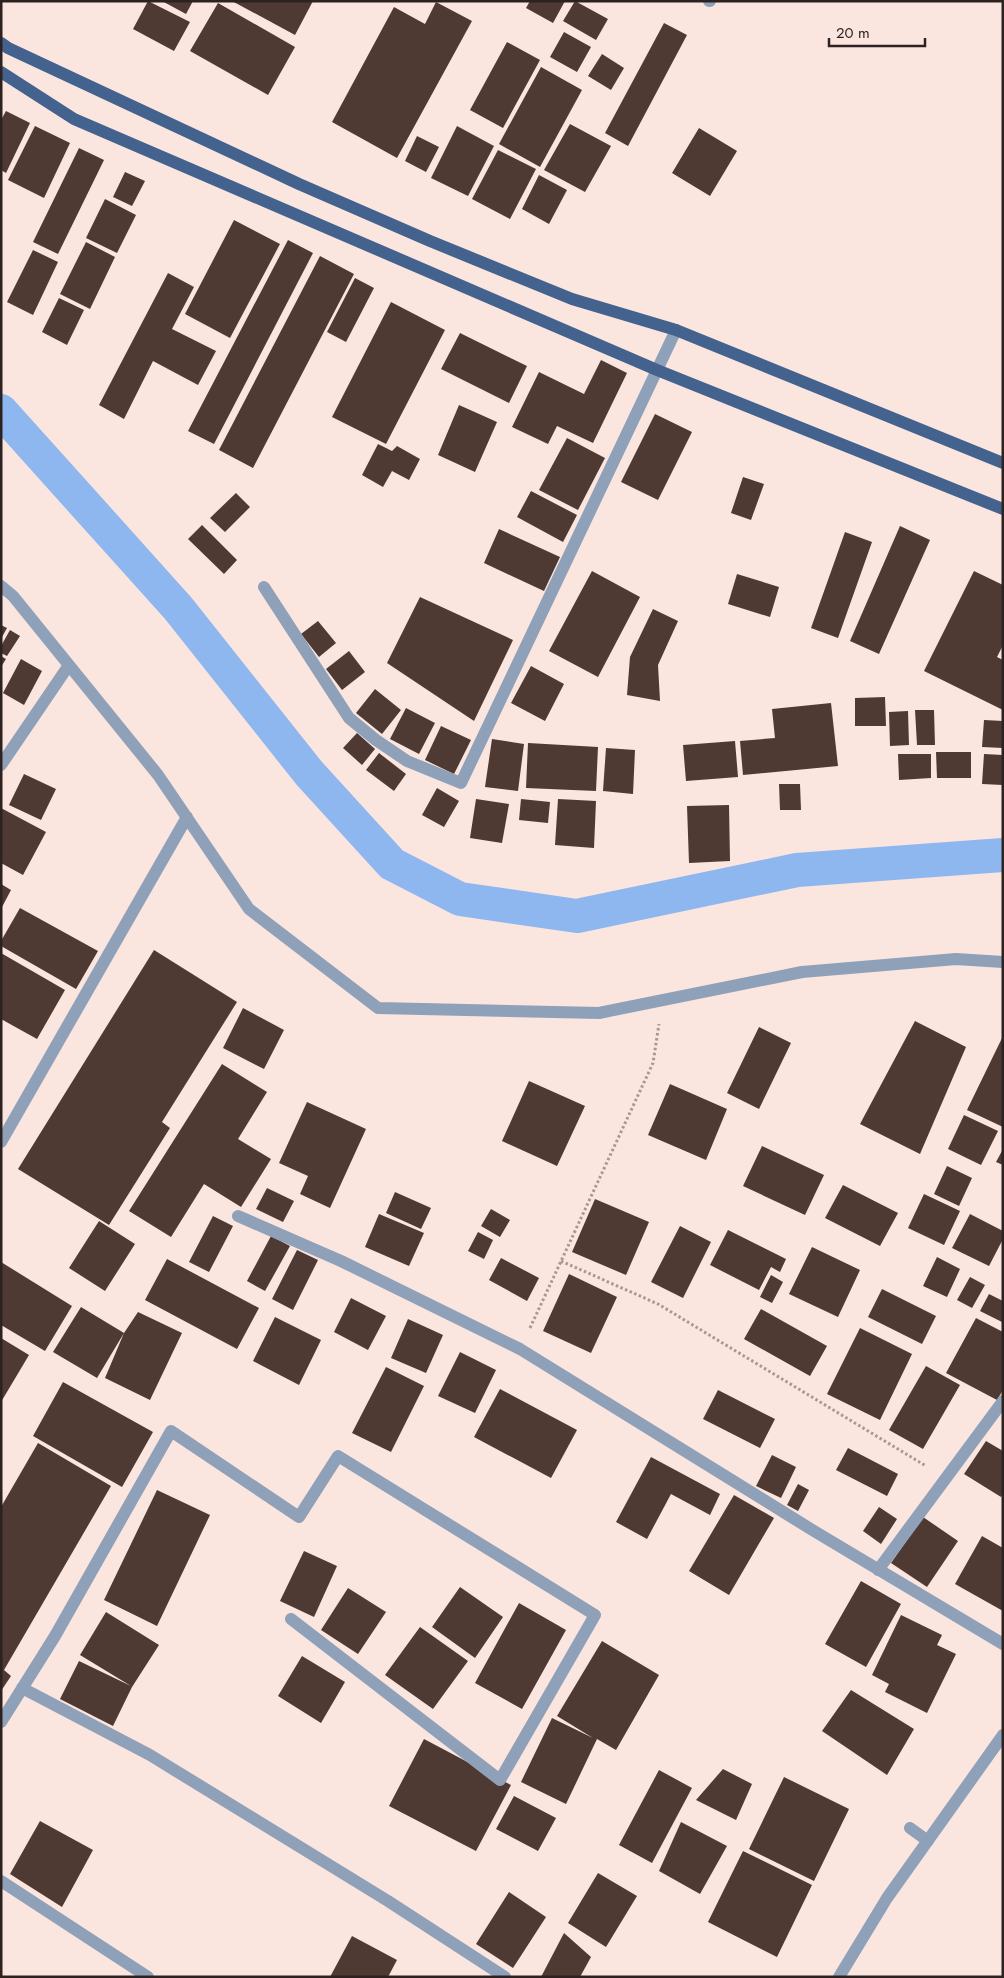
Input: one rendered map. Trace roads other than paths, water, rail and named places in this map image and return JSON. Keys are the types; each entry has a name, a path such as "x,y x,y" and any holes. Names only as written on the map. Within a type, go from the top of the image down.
{"main road":[{"path":"1,43 8,48 281,175 430,241 572,298 676,330 1003,463"},
{"path":"1,72 74,119 657,370 1003,509"}],"street":[{"path":"264,587 349,718 376,740 407,761 461,783 676,330"},
{"path":"1,586 13,596 158,775 250,909 378,1008 599,1013 802,972 956,958 1003,962"},
{"path":"1,765 69,664"},
{"path":"1,1142 187,817"},
{"path":"238,1216 341,1261 520,1349 878,1570 1003,1644"},
{"path":"878,1570 1003,1401"},
{"path":"1,1722 55,1636 172,1431 299,1517 338,1456 595,1616 500,1780 291,1619"},
{"path":"22,1688 150,1755 388,1902 505,1977"},
{"path":"839,1977 887,1898 1003,1734"},
{"path":"910,1828 928,1841"},
{"path":"1,1881 148,1977"}],"waterway":[{"path":"1,411 178,608 309,773 392,864 460,899 577,916 797,870 1003,855"}]}
